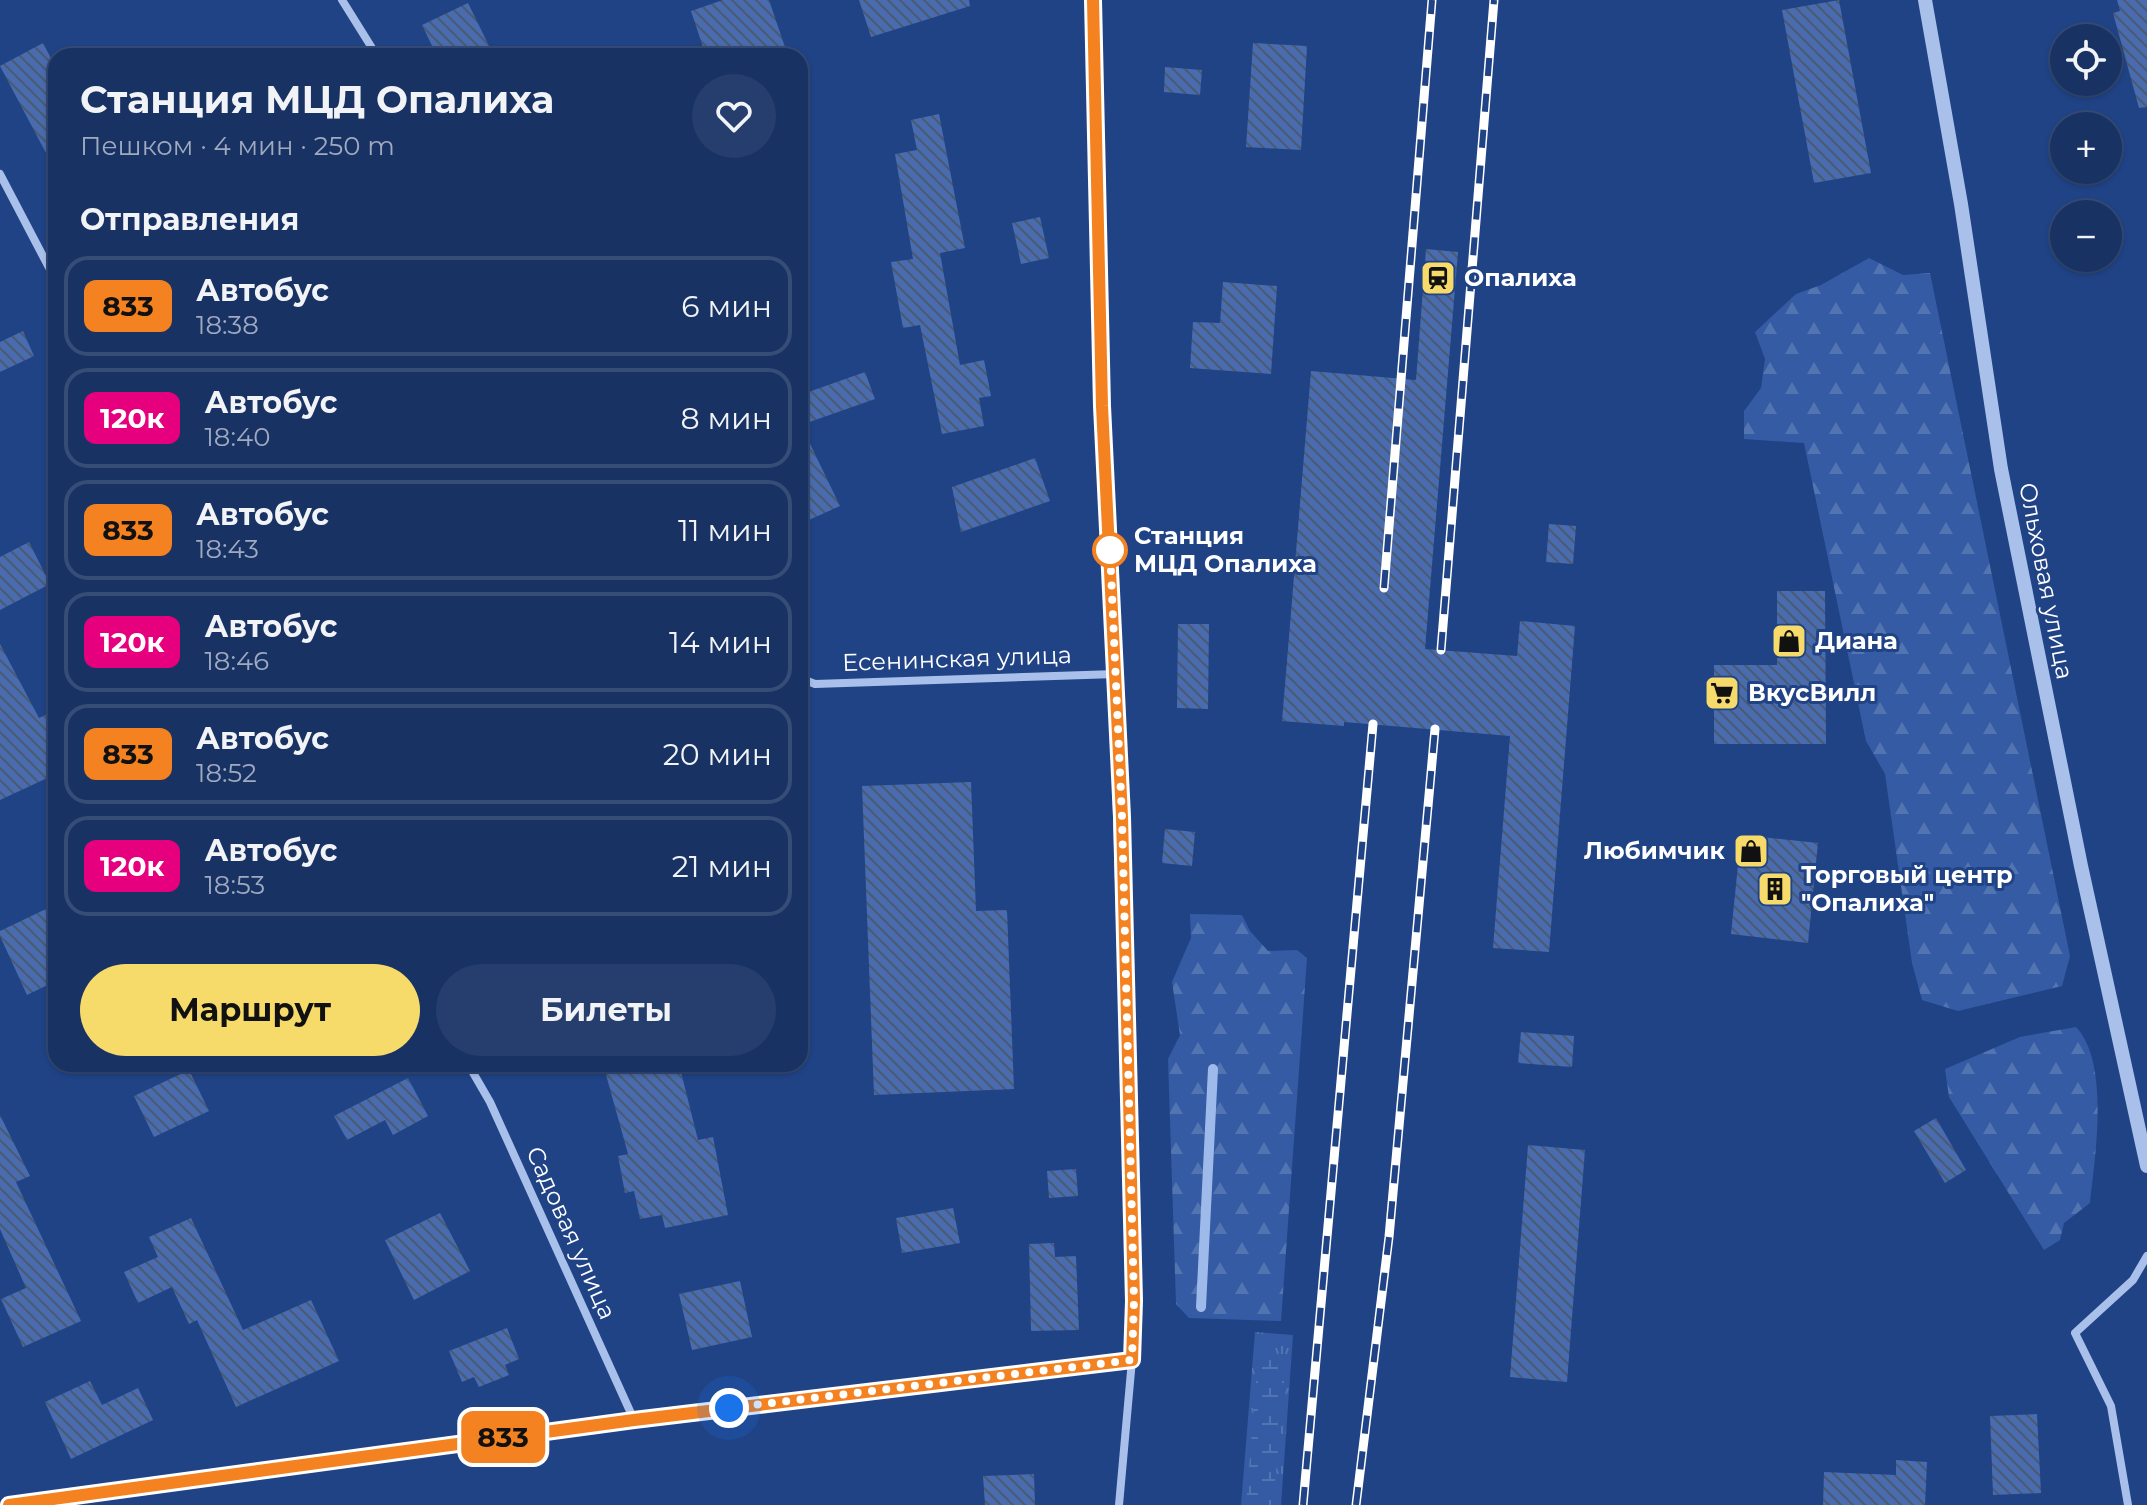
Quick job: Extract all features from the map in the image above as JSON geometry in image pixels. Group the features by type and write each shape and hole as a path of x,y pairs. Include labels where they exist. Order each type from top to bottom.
{"street":[{"path":"342,0 372,48"},
{"path":"1093,0 1102,406 1116,674 1134,1301 1119,1505"},
{"name":"Ольховая улица","path":"1925,0 1961,204 2001,469 2078,850 2147,1166"},
{"path":"0,174 48,266"},
{"name":"Есенинская улица","path":"808,681 815,684 1116,674"},
{"name":"Садовая улица","path":"473,1072 490,1102 634,1420"},
{"path":"2128,1505 2111,1406 2075,1333 2133,1280 2147,1256"},
{"path":"8,1505 634,1420 1132,1360"}],"green space":[{"path":"1869,258 1903,275 1930,273 2070,956 2062,986 1958,1011 1922,1000 1912,963 1885,774 1866,741 1804,443 1744,439 1744,411 1761,388 1765,359 1755,332 1796,294 1821,285"},
{"path":"1190,914 1242,915 1250,931 1268,951 1297,950 1307,958 1281,1321 1189,1318 1176,1304 1168,1059 1180,1035 1172,982 1191,938"},
{"path":"2076,1027 2087,1043 2097,1086 2097,1136 2090,1203 2064,1223 2060,1240 2044,1250 1949,1097 1945,1069 2020,1037"},
{"path":"1255,1332 1293,1335 1281,1505 1241,1505"},
{"path":"1258,1357 1279,1358 1285,1371 1273,1505 1246,1505"}],"building":[{"path":"723,0 769,0 785,48 703,48 691,11"},
{"path":"859,0 969,0 970,6 871,37"},
{"path":"1839,0 1871,173 1814,183 1782,10"},
{"path":"2117,0 2147,0 2147,107 2139,108 2122,46 2122,24 2116,24 2113,13 2120,11"},
{"path":"468,3 490,48 433,48 422,25"},
{"path":"43,43 48,53 48,157 0,66"},
{"path":"1253,43 1307,46 1301,150 1246,147"},
{"path":"1165,67 1202,70 1200,95 1164,92"},
{"path":"939,114 965,248 940,253 960,365 984,360 991,396 979,398 984,426 942,434 920,325 903,328 891,262 913,259 895,154 917,150 911,120"},
{"path":"1040,217 1049,258 1021,264 1012,223"},
{"path":"1426,249 1458,252 1425,649 1517,656 1520,621 1575,626 1549,952 1493,948 1510,736 1344,722 1344,726 1282,721 1311,371 1416,380"},
{"path":"1223,282 1277,286 1271,374 1190,368 1193,322 1220,323"},
{"path":"23,331 34,356 0,372 0,342"},
{"path":"865,372 875,399 808,423 808,392"},
{"path":"808,440 840,506 808,520"},
{"path":"1035,458 1050,501 961,532 952,487"},
{"path":"1549,524 1576,526 1573,564 1546,562"},
{"path":"29,542 48,585 0,610 0,557"},
{"path":"1777,591 1825,591 1826,744 1714,744 1714,665 1777,665"},
{"path":"1178,624 1209,624 1208,709 1177,708"},
{"path":"0,644 39,718 48,714 48,778 0,800"},
{"path":"971,782 976,911 1007,910 1014,1089 874,1095 862,786"},
{"path":"1165,829 1195,832 1192,866 1162,863"},
{"name":"Торговый центр \"Опалиха\"","path":"1741,835 1818,843 1808,943 1731,934"},
{"path":"46,909 48,985 27,995 0,931"},
{"path":"1521,1032 1574,1036 1572,1067 1518,1063"},
{"path":"190,1072 209,1111 154,1137 134,1096"},
{"path":"605,1072 681,1072 698,1140 713,1137 728,1215 665,1228 662,1215 640,1219 634,1191 625,1193 618,1156 628,1154"},
{"path":"408,1078 428,1116 393,1135 385,1120 347,1140 334,1116"},
{"path":"0,1115 30,1176 16,1182 81,1321 23,1347 1,1299 26,1288 0,1229"},
{"path":"1936,1118 1966,1170 1945,1183 1914,1131"},
{"path":"1528,1145 1585,1150 1567,1382 1510,1377"},
{"path":"1076,1169 1078,1196 1049,1198 1047,1171"},
{"path":"953,1208 960,1243 902,1253 896,1218"},
{"path":"440,1213 470,1271 414,1300 385,1240"},
{"path":"191,1218 243,1330 311,1300 339,1361 236,1407 197,1320 189,1324 172,1287 138,1303 124,1272 158,1257 149,1237"},
{"path":"1054,1243 1055,1257 1076,1256 1079,1330 1031,1331 1029,1244"},
{"path":"740,1281 752,1337 692,1350 679,1294"},
{"path":"507,1328 519,1359 505,1365 509,1375 479,1387 474,1377 462,1382 449,1351"},
{"path":"90,1381 102,1405 138,1388 153,1420 71,1459 45,1402"},
{"path":"2037,1414 2041,1493 1993,1495 1990,1416"},
{"path":"1896,1460 1927,1462 1925,1505 1823,1505 1824,1472 1896,1475"},
{"path":"1034,1474 1035,1505 985,1505 983,1476"}],"waterway":[{"path":"1201,1307 1213,1069"}],"railway":[{"path":"1384,588 1432,0"},
{"path":"1441,650 1494,0"},
{"path":"1303,1505 1373,724"},
{"path":"1356,1505 1389,1237 1435,729"}],"bus line":[{"name":"833","path":"9,1505 634,1420 1132,1360 1134,1301 1122,817 1102,406 1093,0"}],"place":[{"name":"Опалиха","path":"1438,278"},
{"name":"Станция МЦД Опалиха","path":"1110,550"},
{"name":"Диана","path":"1789,641"},
{"name":"ВкусВилл","path":"1722,693"},
{"name":"Любимчик","path":"1751,851"},
{"name":"Торговый центр \"Опалиха\"","path":"1775,889"}],"route":[{"path":"729,1408 1132,1360 1134,1301 1122,817 1110,550"}]}
